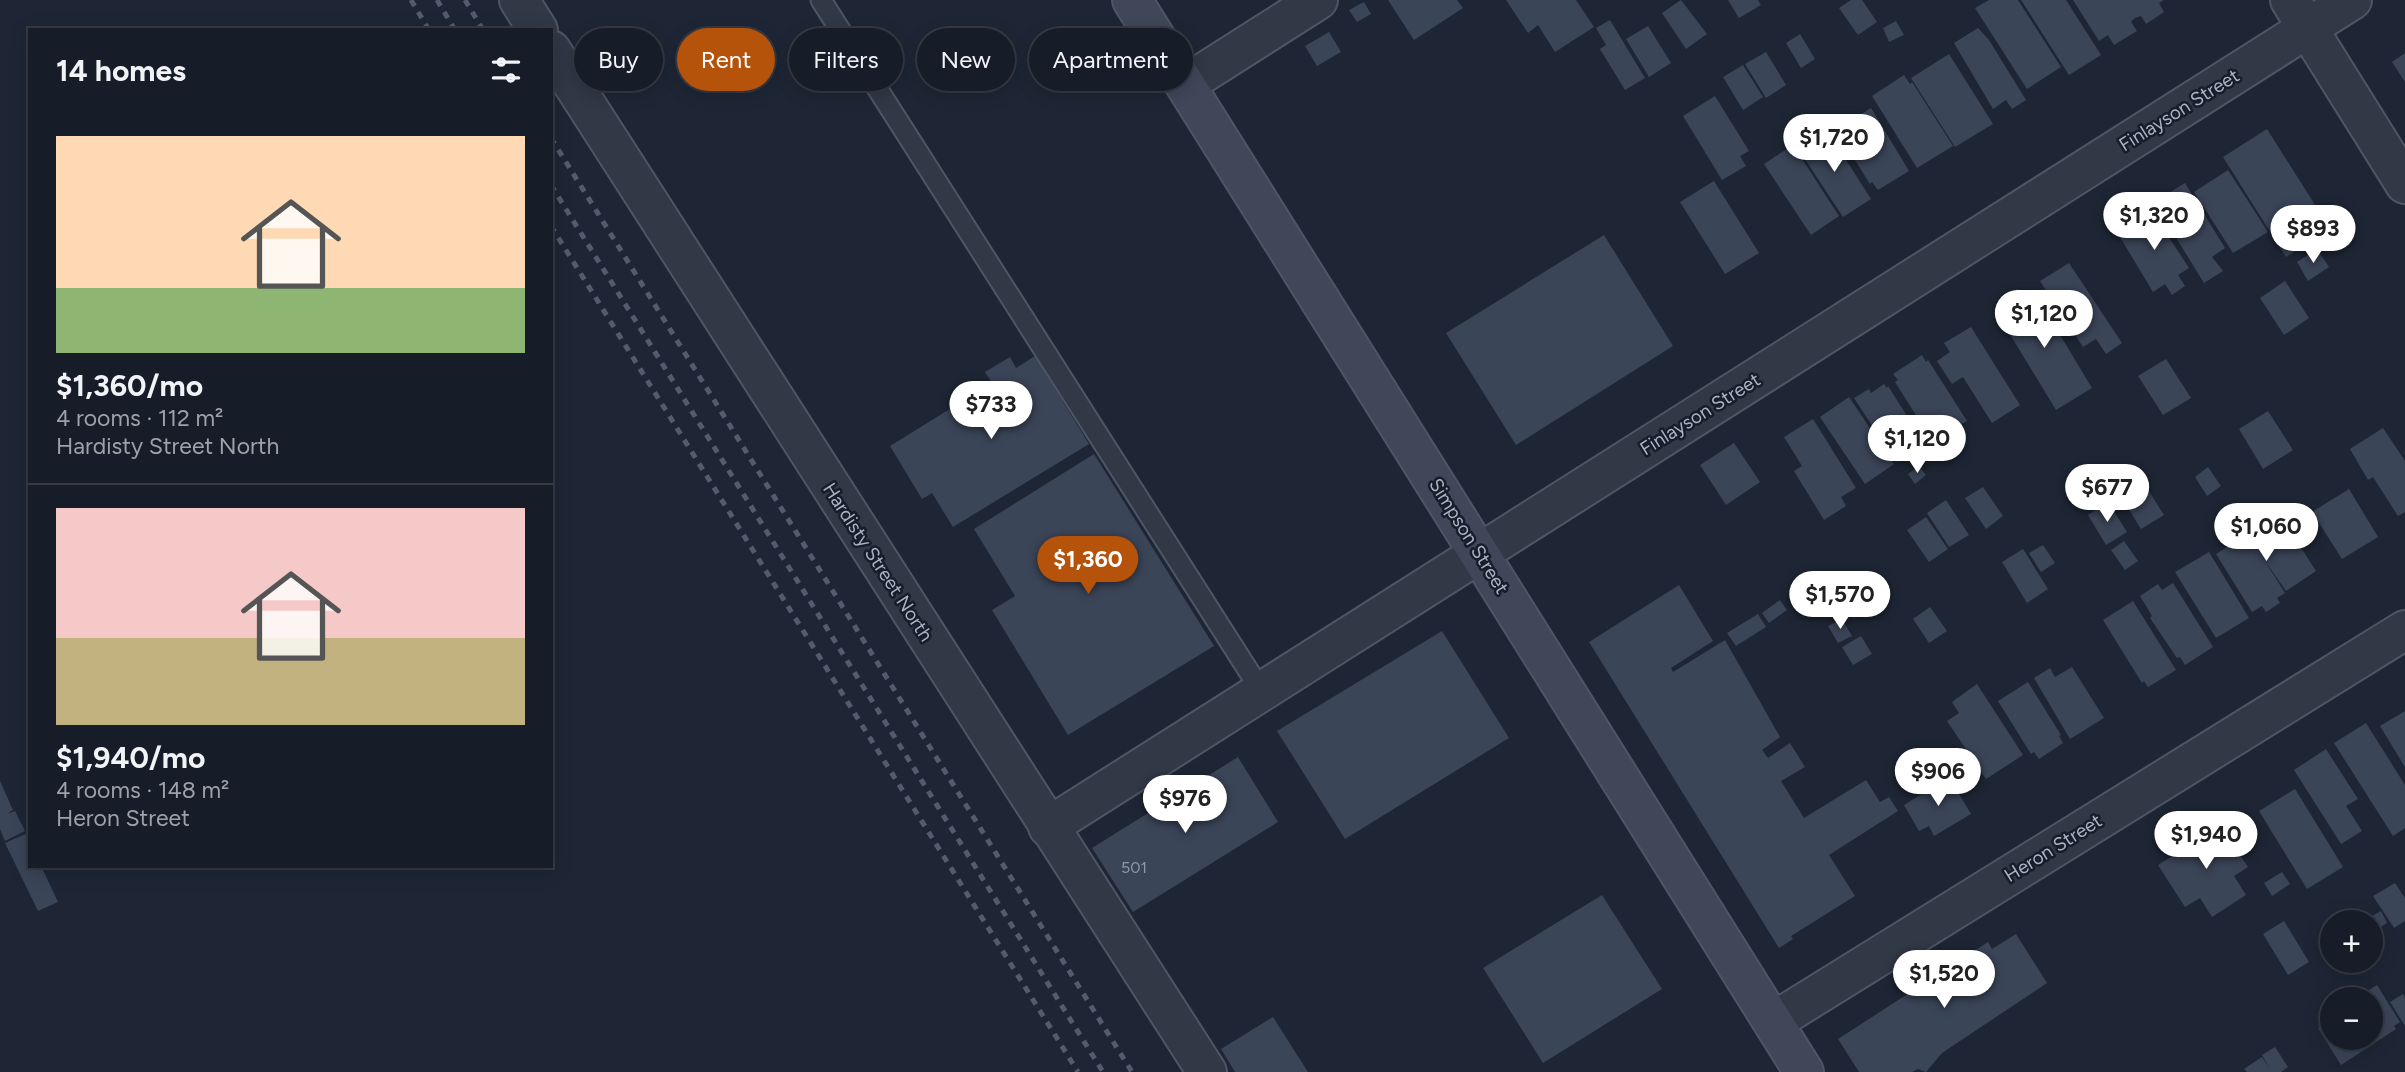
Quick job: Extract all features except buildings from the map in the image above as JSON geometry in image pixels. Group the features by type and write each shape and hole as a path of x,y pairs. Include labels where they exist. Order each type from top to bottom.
{"main road":[{"name":"Simpson Street","path":"1132,0 1150,28"},
{"name":"Simpson Street","path":"1190,91 1804,1072"}],"street":[{"path":"519,0 537,28"},
{"path":"1193,80 1318,0"},
{"name":"Finlayson Street","path":"1048,827 1480,554 2299,14 2352,0"},
{"path":"2299,14 2405,184"},
{"name":"Hardisty Street North","path":"553,53 1207,1072"},
{"name":"Heron Street","path":"1773,1022 2405,630"}],"lane":[{"path":"821,0 1262,692"}],"railway":[{"path":"411,0 428,28"},
{"path":"437,0 454,28"},
{"path":"465,0 482,28"},
{"path":"553,141 1132,1072"},
{"path":"553,188 1103,1072"},
{"path":"553,229 1078,1072"}]}
